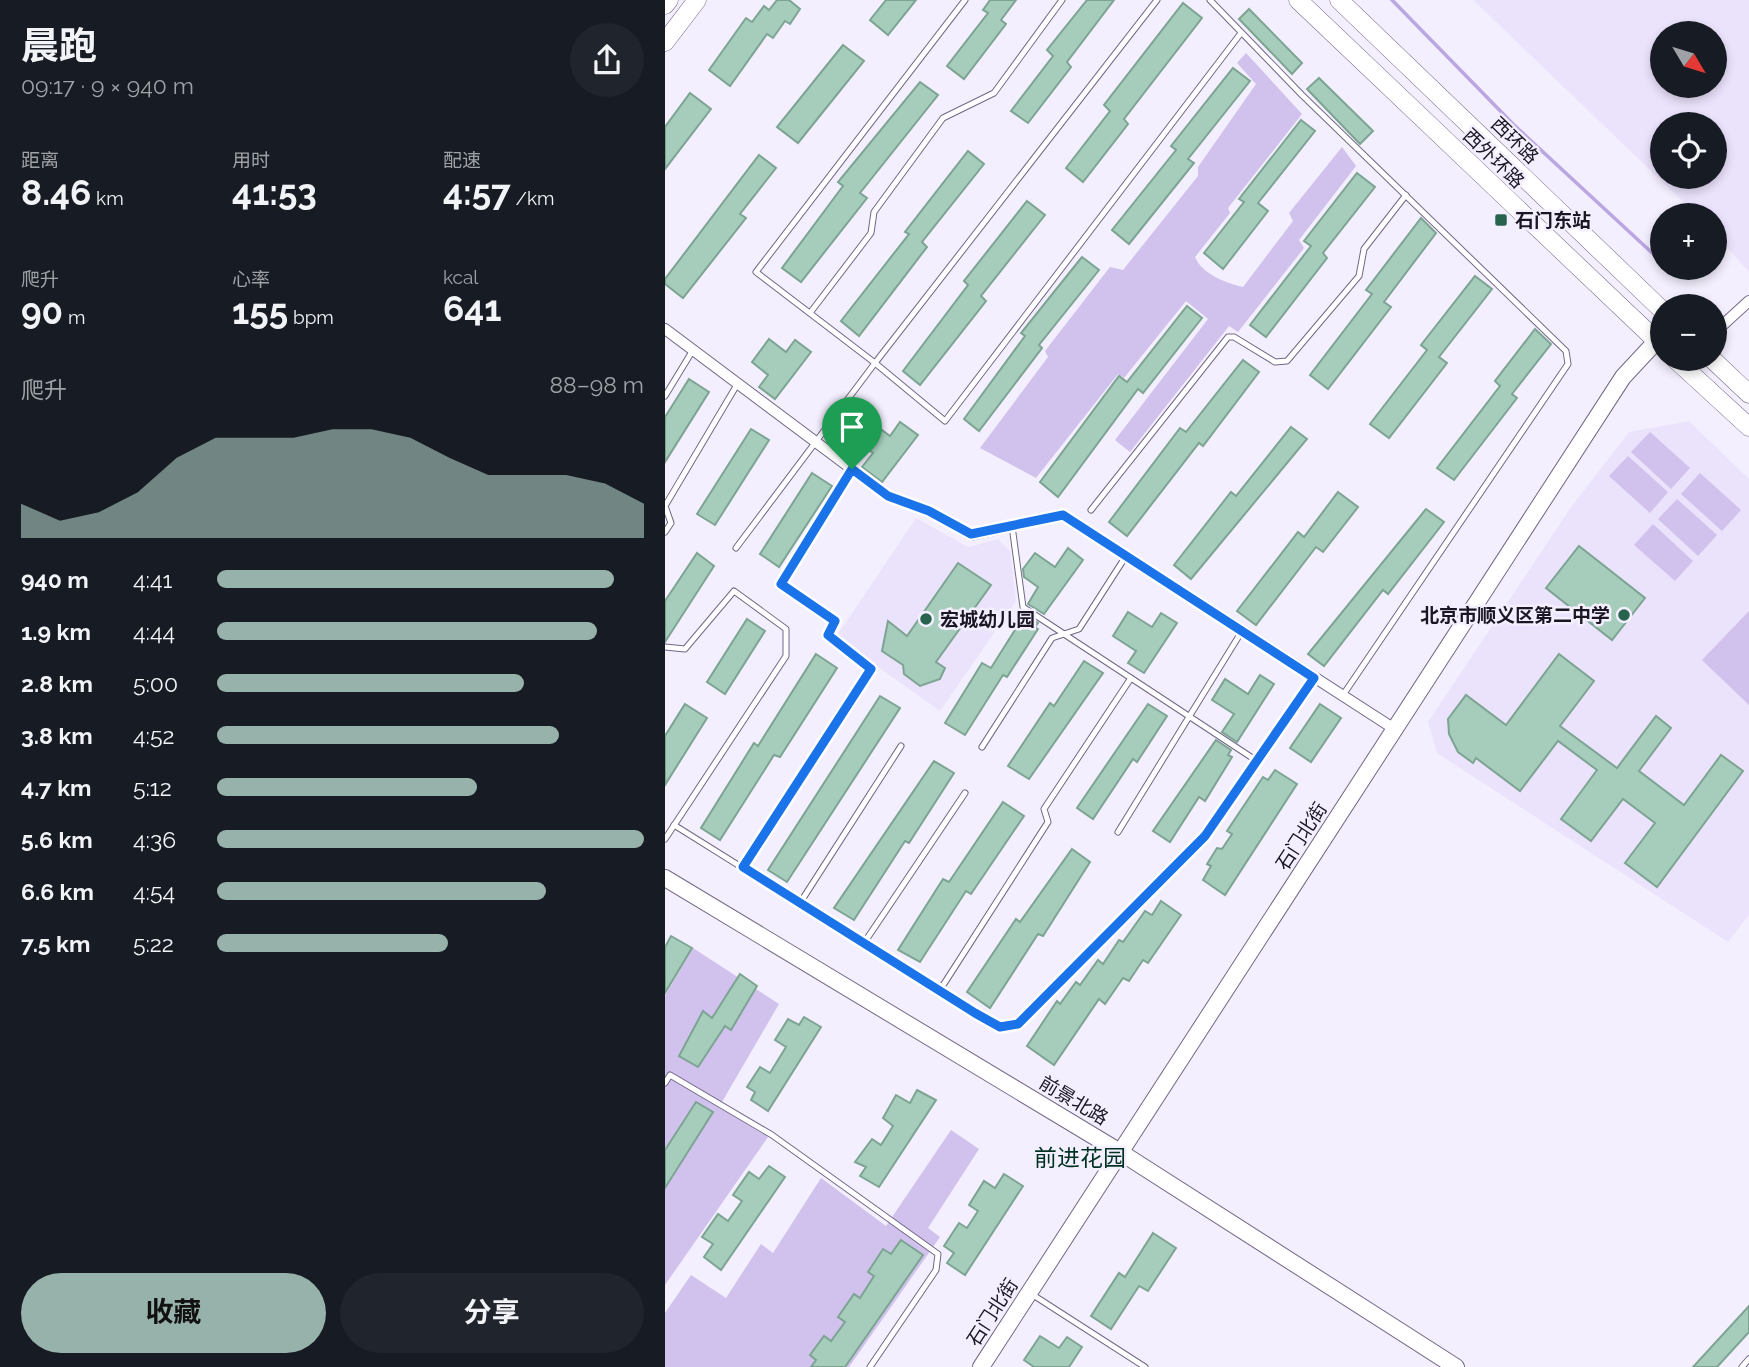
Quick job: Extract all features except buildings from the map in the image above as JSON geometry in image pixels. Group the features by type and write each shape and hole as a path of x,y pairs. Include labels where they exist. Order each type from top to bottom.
{"main road":[{"path":"665,5 669,0"},
{"path":"665,42 697,0"},
{"name":"西外环路","path":"1298,0 1650,331"},
{"name":"西环路","path":"1339,0 1650,299"},
{"path":"1688,371 1749,427"},
{"path":"1725,371 1749,394"}],"street":[{"path":"1727,321 1749,301"},
{"path":"665,329 888,496 929,511 971,534 1063,515 1396,730"},
{"name":"石门北街","path":"981,1367 1623,377 1650,350"},
{"name":"前景北路","path":"665,878 1120,1152 1455,1367"}],"lane":[{"path":"965,0 757,272 945,421 1241,33"},
{"path":"810,313 871,233 874,212 943,118 994,93 1062,0"},
{"path":"736,548 814,440 1157,0"},
{"path":"1210,0 1566,351 1568,364 1342,696"},
{"path":"1091,510 1228,337 1234,337 1275,362 1287,361 1359,276 1364,249 1406,195"},
{"path":"665,396 693,350"},
{"path":"665,532 671,523 665,506 738,383"},
{"path":"743,867 871,669 828,635 835,621 781,584 852,469"},
{"path":"1012,526 1023,607 1257,761"},
{"path":"982,747 1052,638 1080,629 1126,556"},
{"path":"665,647 685,649 734,590 786,629 786,656 665,839"},
{"path":"1118,832 1242,631"},
{"path":"940,990 1048,822 1044,809 1131,678"},
{"path":"674,825 1000,1027 1018,1024 1205,836 1314,678"},
{"path":"800,903 901,746"},
{"path":"864,943 965,793"},
{"path":"665,1083 670,1075 772,1135 938,1254 936,1270 870,1367"},
{"path":"1029,1292 1145,1367"},
{"path":"1742,1367 1749,1359"}],"shaded area":[{"path":"1473,0 1749,0 1749,272 1727,247 1727,203 1684,203 1670,189 1727,189 1727,112 1650,112 1650,170"},
{"path":"1246,53 1302,114 1228,208 1230,213 1195,257 1209,273 1243,287 1293,221 1289,213 1342,147 1356,166 1299,240 1304,248 1238,332 1229,326 1130,452 1115,440 1208,319 1186,301 1124,378 1118,374 1036,478 980,448 1048,357 1045,351 1110,267 1123,270 1198,176 1198,167 1256,84 1237,63"},
{"name":"北京市顺义区第二中学","path":"1689,421 1749,479 1749,915 1728,942 1437,753 1428,722 1571,507 1629,432"},
{"path":"1650,432 1690,468 1671,489 1631,452"},
{"path":"1628,456 1668,492 1650,513 1609,476"},
{"path":"1700,473 1741,510 1722,531 1681,494"},
{"path":"1677,499 1717,535 1698,556 1658,519"},
{"name":"宏城幼儿园","path":"916,518 968,547 998,539 1010,551 1016,601 940,711 836,637"},
{"path":"1653,524 1693,561 1675,581 1634,545"},
{"path":"1749,611 1749,705 1702,660"},
{"path":"693,948 779,1004 719,1107 768,1137 665,1285 665,996"},
{"path":"951,1130 979,1149 928,1228 940,1237 849,1367 665,1367 665,1313 691,1275 726,1298 761,1244 773,1253 821,1178 886,1226"}],"waterway":[{"path":"1392,0 1514,125 1650,251"}],"place":[{"name":"石门东站","path":"1501,220"},
{"name":"北京市顺义区第二中学","path":"1624,615"},
{"name":"宏城幼儿园","path":"926,619"}],"district":[{"name":"前进花园","path":"1080,1157"}],"route":[{"path":"852,469 888,496 929,511 971,534 1063,515 1314,678 1205,836 1018,1024 1000,1027 975,1013 743,867 871,669 828,635 835,621 781,584 852,469"}]}
